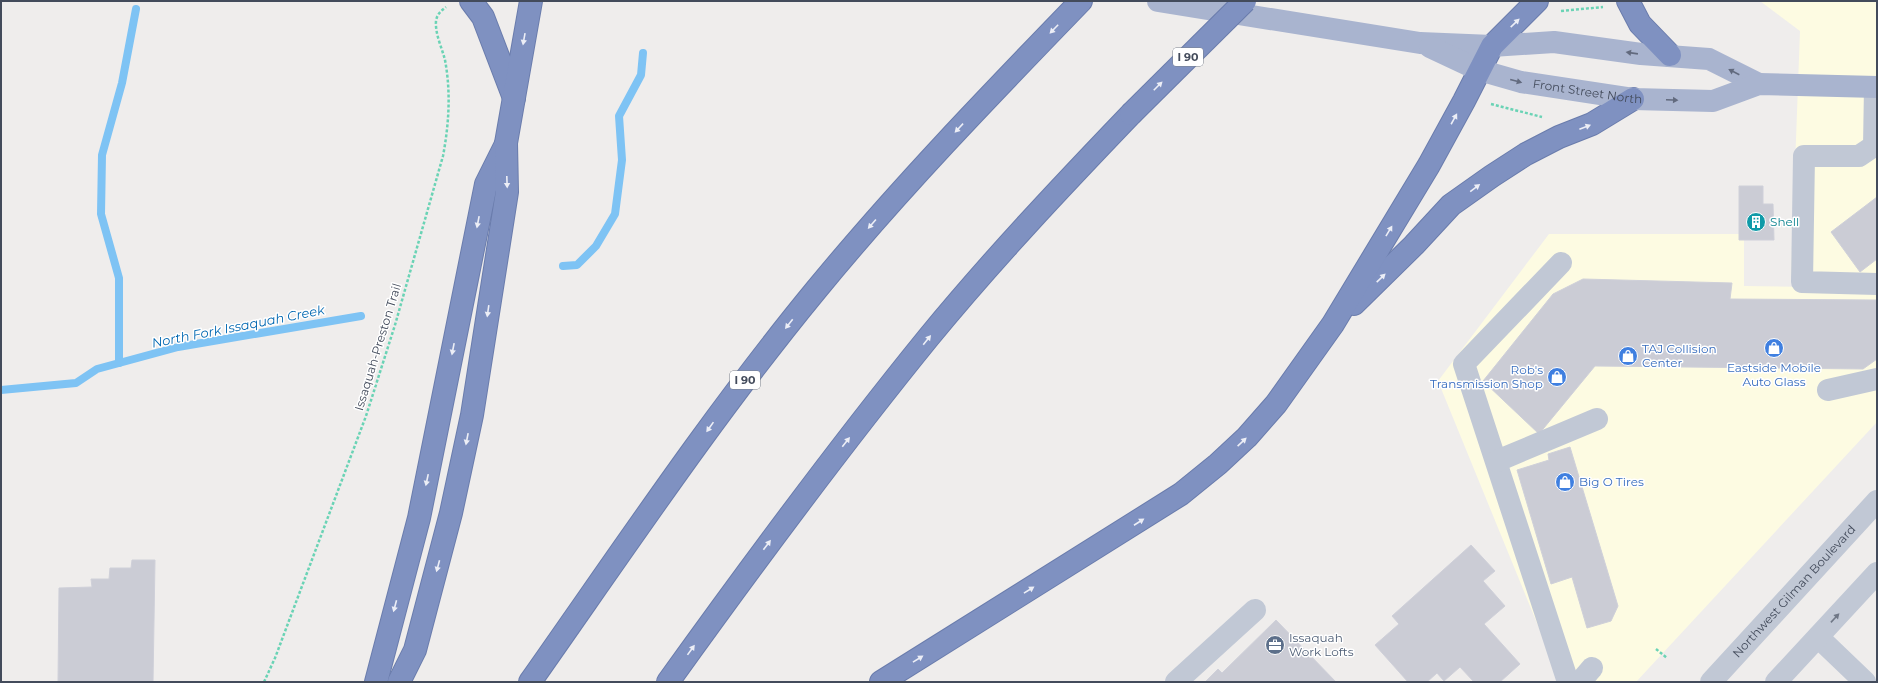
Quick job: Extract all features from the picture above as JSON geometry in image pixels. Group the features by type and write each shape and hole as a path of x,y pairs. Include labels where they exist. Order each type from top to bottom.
{"highway":[{"path":"471,1 483,17 514,99"},
{"path":"399,682 416,650 439,562 462,463 481,363 508,192 506,143 531,1"},
{"name":"I 90","path":"530,682 721,411 810,296 906,184 1081,1"},
{"name":"I 90","path":"668,682 814,483 928,338 991,263 1130,114 1244,1"},
{"path":"1628,1 1640,24 1670,55"},
{"path":"881,682 1181,494 1218,464 1247,437 1276,404 1333,324 1458,113 1492,46 1546,6"},
{"path":"1333,324 1414,245 1451,205 1526,154 1559,137 1592,124 1633,99"},
{"path":"376,682 419,518 486,184 506,143"}],"main road":[{"name":"Front Street North","path":"1158,1 1420,43 1492,46 1554,42 1641,54 1709,59 1759,84"},
{"name":"Front Street North","path":"1420,43 1479,70 1521,82 1633,99 1713,101 1759,84 1876,87"}],"street":[{"path":"1876,87 1876,146 1859,156 1804,156 1802,282 1877,284"},
{"path":"1561,263 1464,364 1497,461 1568,682"},
{"path":"1828,390 1877,378"},
{"path":"1497,461 1597,419"},
{"name":"Northwest Gilman Boulevard","path":"1711,682 1877,501"},
{"path":"1776,682 1877,573"},
{"path":"1176,682 1255,610"},
{"path":"1818,637 1865,682"}],"path":[{"path":"1546,6 1606,7"},
{"name":"Issaquah-Preston Trail","path":"264,682 275,658 366,416 395,325 444,156 448,133 449,89 444,59 436,28 436,19 439,12 444,9"},
{"path":"1490,104 1543,117"},
{"path":"1656,649 1667,658"}],"shaded area":[{"path":"1760,1 1877,1 1877,277 1791,275 1800,31"},
{"path":"1549,234 1744,234 1744,286 1877,288 1877,422 1636,682 1561,682 1438,381"}],"building":[{"name":"Shell","path":"1739,186 1763,186 1763,204 1773,204 1774,240 1739,240"},
{"path":"1877,197 1877,259 1860,272 1831,232"},
{"path":"1583,279 1732,283 1730,299 1877,300 1877,359 1863,369 1595,366 1539,434 1483,381 1553,294"},
{"path":"1570,447 1618,606 1611,621 1587,628 1572,577 1551,584 1517,470 1549,460 1548,454"},
{"path":"1471,545 1495,571 1483,581 1505,606 1484,624 1520,664 1500,682 1474,682 1460,667 1444,681 1437,673 1427,682 1408,682 1375,645 1399,624 1392,616"},
{"path":"132,560 155,560 153,682 58,682 59,588 92,587 91,579 109,579 110,568 131,568"},
{"name":"Issaquah Work Lofts","path":"1276,620 1336,682 1205,682 1218,669 1222,673"}],"waterway":[{"name":"North Fork Issaquah Creek","path":"119,363 119,278 101,214 102,155 122,83 136,9"},
{"name":"North Fork Issaquah Creek","path":"563,266 577,265 596,246 615,214 622,160 619,116 641,75 643,53"},
{"name":"North Fork Issaquah Creek","path":"1,390 76,383 97,369 178,347 361,316"}],"place":[{"name":"Shell","path":"1756,222"},
{"name":"Eastside Mobile Auto Glass","path":"1774,348"},
{"name":"TAJ Collision Center","path":"1628,356"},
{"name":"Rob's Transmission Shop","path":"1557,377"},
{"name":"Big O Tires","path":"1565,482"},
{"name":"Issaquah Work Lofts","path":"1275,645"}]}
